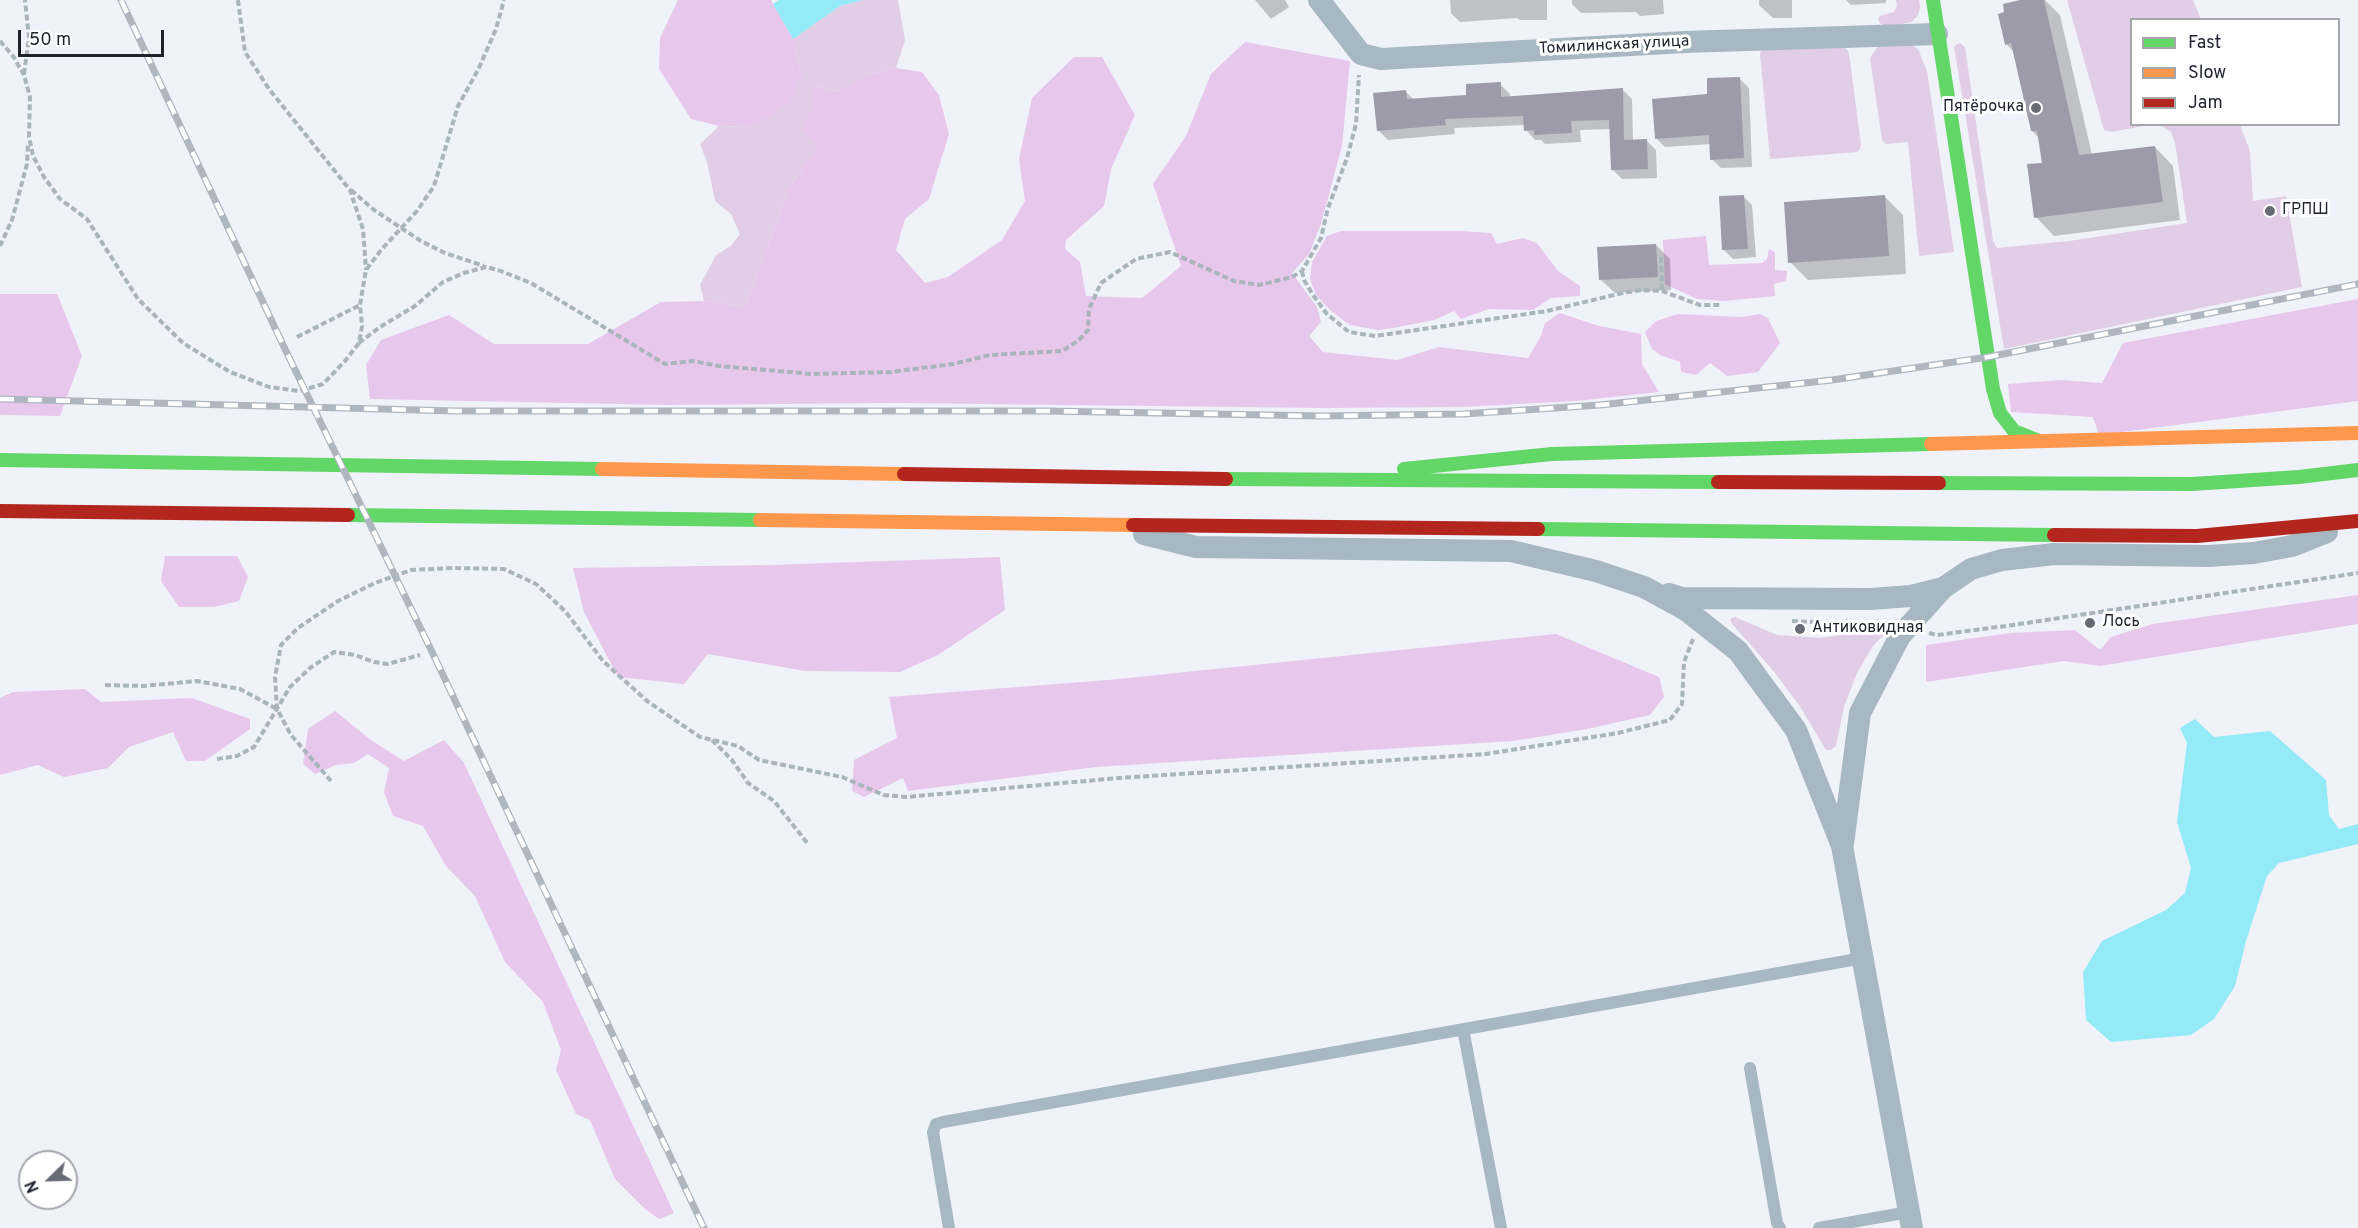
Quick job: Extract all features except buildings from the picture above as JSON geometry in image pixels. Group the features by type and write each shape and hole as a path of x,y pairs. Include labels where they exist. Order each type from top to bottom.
{"main road":[{"path":"1933,0 1993,389 2000,413 2014,430 2040,441"},
{"path":"1987,414 1993,389"},
{"path":"1947,444 1974,430"},
{"path":"1290,480 1552,454 2358,433"},
{"path":"0,460 1290,480 2192,484 2299,477 2358,470"},
{"path":"0,511 1107,526 2186,536 2356,521"}],"street":[{"path":"1319,0 1361,54"},
{"name":"Томилинская улица","path":"1361,54 1381,59 1684,42 1937,34"},
{"path":"1842,846 1860,714 1900,636 1943,588 1971,570 2002,560 2054,554 2208,556 2254,553 2292,546 2356,521"},
{"path":"1107,526 1196,547 1511,551 1596,571 1682,598 1870,599 1911,596 1943,588"},
{"path":"1644,587 1686,610 1738,651 1796,730 1842,846 1910,1220"}],"lane":[{"path":"949,1228 933,1132 936,1124 1863,958"},
{"path":"1463,1029 1501,1228"},
{"path":"1750,1068 1777,1222 1780,1228"},
{"path":"1819,1228 1910,1220"}],"path":[{"path":"24,75 28,38 25,0"},
{"path":"238,0 245,52 269,89 350,190 401,228 445,253 531,283 665,364 693,361 719,366 812,374 891,372 953,364 990,355 1062,351 1078,341 1088,330 1089,309 1101,283 1136,259 1170,252 1234,281 1259,285 1292,277 1302,271 1321,238 1328,208 1347,158 1356,124 1361,54"},
{"path":"366,270 417,211 434,186 458,106 478,70 496,28 504,0"},
{"path":"0,40 24,75 30,97 27,164 12,220 0,246"},
{"path":"29,137 33,156 44,177 60,199 87,219 138,299 183,343 230,372 269,387 300,391 323,384 359,343 380,327 415,306 443,282 486,267"},
{"path":"350,190 363,229 366,270 360,305 362,326 359,343"},
{"path":"1661,257 1662,291"},
{"path":"1302,271 1304,280 1327,314 1349,332 1375,336 1547,311 1641,290 1662,291 1700,305 1722,305"},
{"path":"297,337 360,305"},
{"path":"331,781 291,735 277,709 274,677 281,645 298,628 338,602 375,583 411,570 504,569 536,584 565,611 603,661 647,701 700,737 738,746 759,760 842,777 884,795 906,797 1119,778 1486,754 1618,734 1670,720 1682,704 1684,662 1693,639"},
{"path":"1924,632 1937,635 2013,625 2358,573"},
{"path":"217,759 237,756 254,747 290,687 310,668 334,652 388,664 420,655"},
{"path":"105,685 143,686 196,681 240,689 277,709"},
{"path":"712,740 732,760 748,783 774,801 808,844"}],"shaded area":[{"path":"678,0 771,0 793,39 802,77 789,104 751,127 719,126 691,119 659,69 660,38"},
{"path":"863,0 898,0 905,40 896,68 867,75 837,92 816,86 818,148 789,188 745,307 704,301 700,285 716,255 731,246 740,234 731,214 715,201 707,162 700,144 719,126 751,127 802,77 793,39 840,6"},
{"path":"1896,0 1919,0 1918,15 1912,22 1886,27 1878,19 1880,16 1894,12 1897,6"},
{"path":"2067,0 2193,0 2201,18 2130,18 2130,126 2143,126 2112,132 2104,130"},
{"path":"1245,42 1350,61 1342,146 1321,224 1309,254 1292,273 1317,307 1321,322 1309,336 1323,352 1397,360 1439,347 1528,358 1541,336 1545,323 1560,313 1599,326 1641,334 1642,364 1659,392 1576,401 1462,407 1322,408 895,403 668,405 370,399 366,365 381,340 449,315 494,344 588,344 661,302 704,301 745,307 789,188 818,148 804,130 816,86 837,92 867,75 896,68 922,72 939,95 949,134 929,199 905,219 896,250 925,283 948,277 1002,240 1025,201 1019,159 1032,98 1074,57 1102,57 1135,115 1111,169 1104,206 1066,240 1065,249 1080,262 1086,296 1142,298 1181,266 1153,184 1186,136 1211,74"},
{"path":"1960,43 1965,47 1993,240 1997,248 2069,241 2187,223 2175,143 2171,132 2162,126 2240,126 2250,151 2253,201 2286,196 2302,287 2004,349 1954,47"},
{"path":"1912,45 1918,49 1927,71 1954,252 1919,256 1908,142 1886,144 1882,140 1870,58 1878,46"},
{"path":"1844,47 1848,51 1850,60 1860,149 1857,152 1770,159 1760,53 1763,48"},
{"path":"1341,231 1491,233 1497,244 1523,238 1537,243 1558,271 1580,286 1580,296 1551,298 1533,310 1489,309 1461,319 1454,311 1434,320 1378,330 1350,325 1331,311 1316,295 1310,279 1312,262 1327,236"},
{"path":"1706,236 1709,265 1762,263 1767,259 1769,249 1775,252 1775,270 1787,271 1786,281 1774,284 1775,296 1724,301 1697,299 1665,284 1663,240"},
{"path":"0,294 57,294 82,356 60,416 0,415"},
{"path":"2358,299 2358,401 2099,435 2093,417 2011,412 2008,384 2061,380 2102,383 2123,343"},
{"path":"1678,314 1741,317 1760,314 1768,318 1780,343 1758,372 1727,376 1710,363 1696,375 1681,372 1680,362 1660,355 1652,349 1645,332 1656,321"},
{"path":"165,556 237,556 248,577 239,601 214,607 179,607 161,581"},
{"path":"1000,557 1005,610 938,655 900,672 805,671 708,654 684,684 618,677 584,612 573,568 771,565"},
{"path":"2358,595 2358,624 2100,666 2064,661 1926,682 1926,645 2010,633 2075,630 2100,650 2111,637 2153,624"},
{"path":"1735,617 1777,635 1820,638 1841,635 1899,619 1873,646 1857,673 1844,707 1836,746 1831,750 1826,750 1799,705 1771,668 1732,624 1730,619"},
{"path":"1556,634 1659,677 1664,697 1650,715 1587,729 1513,741 1096,767 908,791 903,778 864,797 852,791 854,760 897,738 889,697 1108,680"},
{"path":"85,689 101,702 192,698 250,719 250,729 205,761 186,761 173,732 129,747 108,768 64,777 38,765 0,775 0,698 13,692"},
{"path":"335,711 371,740 404,761 444,740 464,763 674,1213 659,1219 645,1209 615,1179 590,1120 576,1114 556,1070 561,1050 543,1002 505,962 475,896 446,866 423,826 393,816 384,792 389,768 368,754 354,763 336,765 315,774 303,764 308,729"}],"water":[{"path":"779,0 863,0 840,6 793,39 773,4"},
{"path":"2195,719 2214,737 2270,731 2326,780 2329,815 2339,829 2358,824 2358,844 2279,863 2267,876 2246,941 2235,986 2214,1019 2191,1035 2111,1042 2086,1020 2083,972 2102,941 2166,910 2185,893 2191,868 2177,822 2187,743 2180,728"}],"railway":[{"path":"121,0 704,1228"},
{"path":"0,399 456,411 1046,411 1322,416 1463,414 1600,405 1832,380 1988,357 2358,284"}],"traffic: fast":[{"path":"1933,0 1993,389 2000,413 2014,431 2039,441"},
{"path":"1404,469 1552,454 1931,444"},
{"path":"0,460 602,469"},
{"path":"1939,483 2192,484 2299,477 2358,470"},
{"path":"1226,479 1718,482"},
{"path":"348,515 760,520"},
{"path":"1538,529 2054,535"}],"traffic: slow":[{"path":"1931,444 2358,433"},
{"path":"602,469 904,474"},
{"path":"760,520 1133,525"}],"traffic: jam":[{"path":"904,474 1226,479"},
{"path":"1718,482 1939,483"},
{"path":"0,511 348,515"},
{"path":"2054,535 2197,536 2358,521"},
{"path":"1133,525 1538,529"}],"place":[{"name":"Пятёрочка","path":"2036,108"},
{"name":"ГРПШ","path":"2270,211"},
{"name":"Лось","path":"2090,623"},
{"name":"Антиковидная","path":"1800,629"}]}
